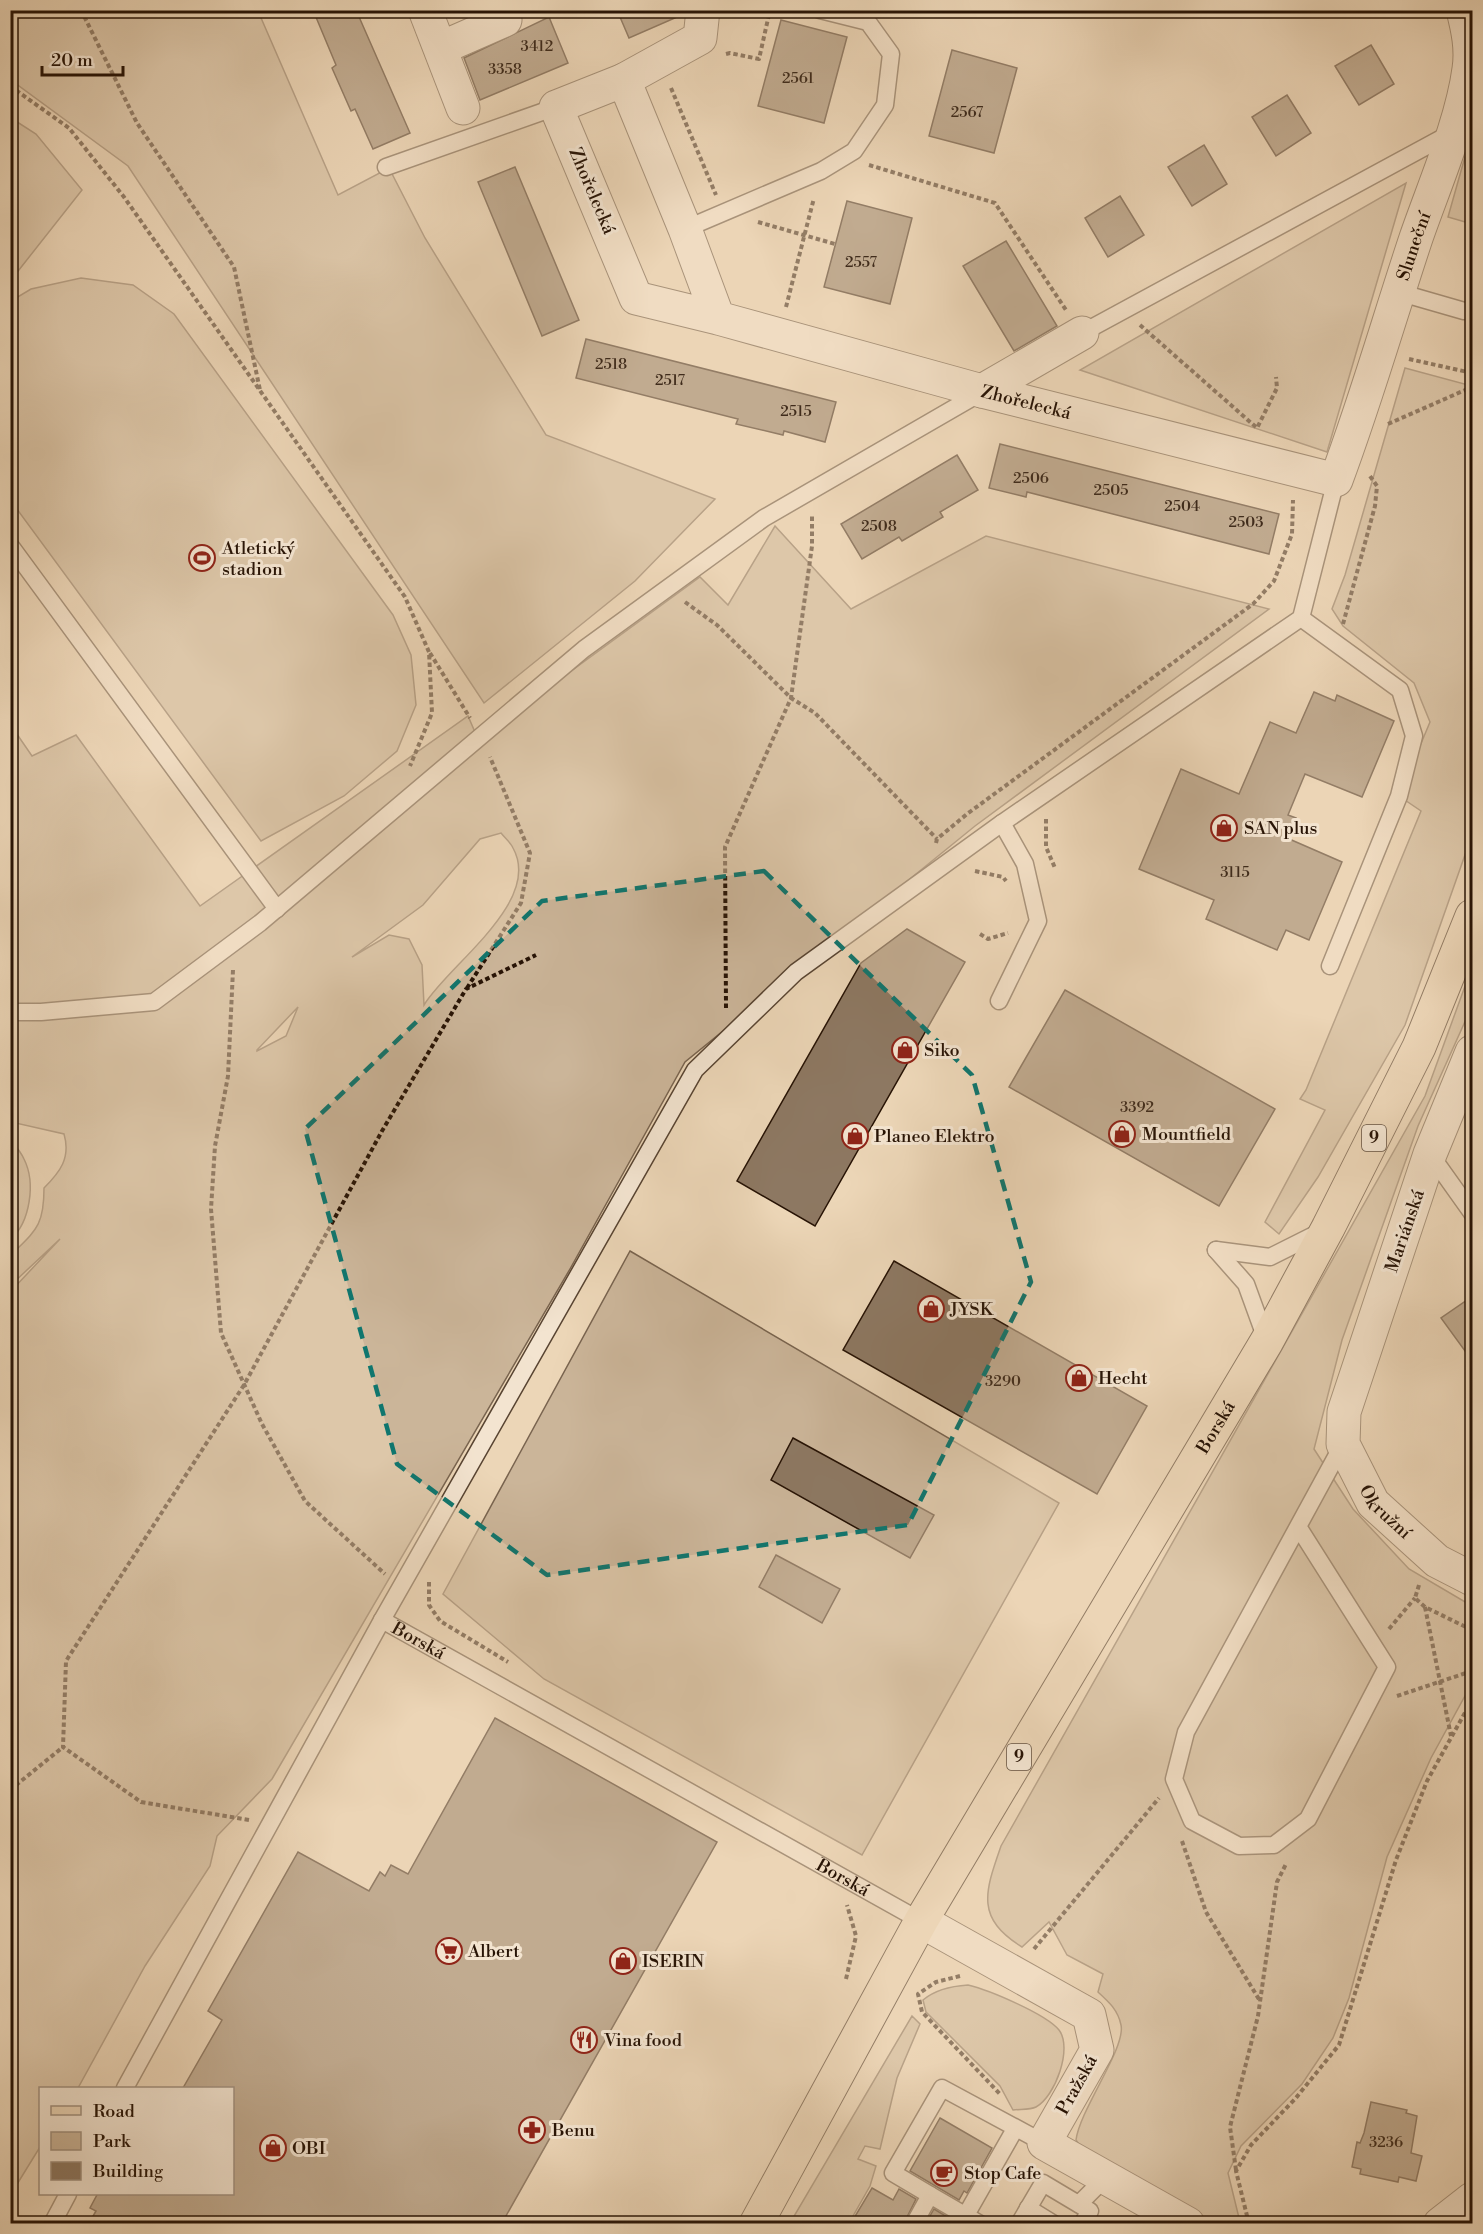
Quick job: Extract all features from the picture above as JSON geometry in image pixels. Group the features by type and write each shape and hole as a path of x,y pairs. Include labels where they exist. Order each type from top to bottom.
{"main road":[{"name":"Borská","path":"756,2223 921,1921 1267,1341 1328,1228 1419,1047 1473,916"}],"street":[{"path":"425,10 463,108"},
{"path":"441,48 505,20 501,10"},
{"path":"556,107 624,80 700,38 703,10"},
{"name":"Sluneční","path":"1336,480 1359,419 1398,292 1452,132 1469,69 1470,36 1463,10"},
{"path":"624,80 685,229 718,318"},
{"name":"Zhořelecká","path":"556,107 636,298 780,334 982,391 1336,480"},
{"path":"982,391 1082,333"},
{"name":"Mariánská","path":"1343,1428 1430,1155 1473,1052"},
{"name":"Okružní","path":"1343,1428 1373,1503 1437,1561 1473,1579"},
{"name":"Pražská","path":"921,1921 1089,2015 1097,2050 1053,2148"},
{"path":"1053,2148 1188,2223"},
{"path":"1440,2223 1473,2199"}],"lane":[{"path":"685,229 821,171 854,151 885,105 891,54 868,22 819,10"},
{"path":"386,167 556,107"},
{"path":"1082,333 1452,132"},
{"path":"1398,292 1464,311"},
{"path":"10,1012 41,1012 154,1002 277,909 584,650 764,518 982,391"},
{"path":"382,1620 695,1070 796,972 1002,823 1301,618 1336,480"},
{"path":"10,545 277,909"},
{"path":"1301,618 1400,690 1414,736 1399,796 1330,966"},
{"path":"999,1001 1038,921 1025,864 1002,823"},
{"path":"1430,1155 1473,1213"},
{"path":"1267,1341 1246,1284 1216,1250 1270,1257 1328,1228"},
{"path":"1299,1528 1387,1667 1308,1819 1275,1845 1239,1846 1192,1821 1174,1779 1186,1732 1299,1528 1343,1428"},
{"name":"Borská","path":"126,2087 382,1620 921,1921"},
{"path":"1011,2126 973,2219 893,2173 942,2088 1053,2148 1057,2191"},
{"path":"1079,2204 1105,2178"},
{"path":"1018,2223 1043,2183 1090,2211 1082,2223"},
{"path":"51,2223 67,2195"},
{"path":"914,2223 930,2195"},
{"path":"1028,2208 1054,2223"}],"path":[{"path":"81,10 137,123 234,267 261,393"},
{"path":"720,57 730,53 759,59 770,10"},
{"path":"669,81 723,212 835,244"},
{"path":"10,86 69,128 94,158 124,197 405,597 429,652 481,736 530,853 521,903 466,989 382,1131 244,1385 66,1661 63,1747 10,1790"},
{"path":"844,157 995,203 1082,333"},
{"path":"780,334 821,171"},
{"path":"1123,310 1257,428 1277,388 1276,377"},
{"path":"1379,352 1473,373"},
{"path":"1359,419 1381,426 1473,387"},
{"path":"1335,641 1343,626 1375,506 1377,486 1368,472"},
{"path":"727,1040 726,847 791,698 812,546 812,490"},
{"path":"936,848 937,839 967,814 1253,604 1274,581 1292,534 1295,503 1291,494"},
{"path":"667,589 717,625 791,698 815,713 937,839"},
{"path":"406,776 432,713 429,652"},
{"path":"968,876 976,870 1003,877 1008,884"},
{"path":"980,934 988,939 1008,933 1012,926"},
{"path":"233,944 233,1001 228,1076 215,1146 212,1209 221,1333 279,1457 305,1501 345,1540 402,1588"},
{"path":"466,989 536,955"},
{"path":"435,1571 429,1582 429,1605 440,1621 518,1669"},
{"path":"1389,1629 1415,1598 1420,1580"},
{"path":"1415,1598 1425,1607 1473,1630"},
{"path":"1425,1607 1451,1737"},
{"path":"1394,1697 1473,1671"},
{"path":"1236,2171 1251,2145 1295,2099 1339,2045 1396,1860 1427,1781 1473,1700"},
{"path":"63,1747 141,1802 270,1823"},
{"path":"1015,1972 1174,1779"},
{"path":"1181,1838 1206,1912 1260,2001"},
{"path":"1249,2223 1236,2171 1230,2127 1260,2001 1277,1882 1287,1861"},
{"path":"838,1900 848,1906 856,1936 846,1979"},
{"path":"963,1975 936,1982 918,1994 922,2012 997,2088 1011,2113 1011,2126"}],"highlighted area":[{"path":"764,871 972,1075 1031,1282 908,1525 547,1575 397,1464 305,1129 542,901"}],"green space":[{"path":"11,11 258,11 338,195 389,168 425,238 546,435 715,499 635,581 484,703 128,166 11,80"},
{"path":"11,118 36,134 82,190 11,280"},
{"path":"1472,132 1472,224 1448,217"},
{"path":"1406,183 1327,452 1080,370"},
{"name":"Atletický stadion","path":"81,278 133,285 174,314 393,615 411,655 416,705 397,751 344,796 261,841 11,501 11,301 31,289"},
{"path":"1405,368 1472,386 1472,835 1405,1025 1318,1177 1279,1234 1265,1222 1325,1110 1300,1099 1306,1090 1421,811 1399,796 1430,722 1414,683 1343,626 1332,609 1345,575"},
{"path":"775,526 851,609 986,536 1269,609 975,826 685,1062 570,1269 272,1779 217,1836 210,1866 145,1966 79,2087 39,2087 39,2149 11,2194 11,1291 60,1239 11,1285 11,1255 37,1226 44,1201 44,1188 63,1164 66,1143 64,1134 11,1122 10,724 32,756 76,735 200,906 468,716 478,739 700,577 728,605","holes":["501,833 512,846 519,869 515,890 504,911 489,932 424,1005 422,965 409,939 389,935 352,957 423,905 480,839","298,1007 286,1036 257,1051"]},
{"path":"1472,967 1472,1006 1418,1126 1342,1340 1314,1449 1353,1509 1409,1569 1472,1606 1472,1683 1431,1758 1387,1857 1349,1998 1333,2038 1302,2084 1241,2146 1228,2173 1240,2222 1210,2223 1084,2152 1076,2140 1079,2127 1117,2048 1121,2035 1120,2020 1098,1992 1103,1974 1067,1955 1049,1922 1022,1947 1007,1936 990,1914 988,1891 1001,1846 1425,1096"},
{"path":"10,1139 24,1159 30,1179 27,1213 18,1232 11,1239"},
{"path":"630,1251 1059,1503 862,1855 544,1679 443,1594"},
{"path":"968,1985 1003,1997 1030,2010 1059,2030 1064,2048 1060,2071 1050,2093 1036,2107 1013,2110 1000,2086 926,2012 923,2000 928,1996 944,1989"},
{"path":"912,2016 920,2024 897,2078 880,2149 865,2146 858,2159 876,2166 870,2186 849,2223 790,2223"}],"building":[{"path":"313,10 356,10 410,133 373,149 355,109 351,111 332,68 336,65"},
{"path":"617,10 684,10 684,14 629,38"},
{"path":"549,17 568,63 480,100 464,58"},
{"path":"781,20 847,37 824,123 758,106"},
{"path":"1371,45 1394,84 1359,105 1335,66"},
{"path":"952,50 1017,68 994,153 929,136"},
{"path":"1287,95 1311,133 1276,156 1252,117"},
{"path":"1204,145 1227,184 1192,206 1168,167"},
{"path":"515,167 579,320 542,336 478,182"},
{"path":"1120,196 1144,235 1108,257 1085,218"},
{"path":"847,201 912,218 890,304 824,287"},
{"path":"1006,241 1057,326 1014,351 963,266"},
{"path":"586,339 836,402 825,442 784,431 783,435 736,424 738,419 576,378"},
{"path":"1000,444 1279,514 1269,554 1027,492 1026,497 989,488"},
{"path":"957,455 978,490 940,512 943,517 902,541 899,537 862,559 841,524"},
{"name":"SAN plus","path":"1314,692 1335,701 1337,695 1394,721 1362,797 1305,774 1288,815 1296,818 1287,838 1342,862 1309,940 1286,930 1277,950 1206,919 1214,900 1139,869 1181,769 1239,794 1270,722 1296,733"},
{"path":"907,929 965,962 815,1226 737,1181 861,963"},
{"path":"1065,990 1275,1109 1219,1206 1009,1087"},
{"path":"894,1261 1147,1406 1097,1494 843,1350"},
{"path":"1473,1296 1473,1362 1441,1318"},
{"path":"793,1438 934,1515 910,1558 771,1480"},
{"path":"776,1555 840,1589 822,1623 759,1587"},
{"name":"Albert","path":"495,1718 717,1842 502,2223 89,2223 96,2211 90,2208 97,2195 234,2195 234,2087 184,2087 222,2020 208,2011 298,1852 369,1891 380,1872 385,1876 391,1865 408,1874"},
{"path":"1371,2102 1407,2110 1406,2113 1417,2116 1411,2153 1422,2156 1416,2181 1399,2177 1398,2182 1360,2174 1361,2169 1352,2167 1357,2142 1360,2143 1364,2133"},
{"path":"940,2118 992,2148 967,2193 964,2191 959,2200 910,2171"},
{"path":"872,2188 893,2200 899,2189 916,2199 904,2223 851,2223"},
{"path":"934,2209 949,2218 945,2223 926,2223"}],"place":[{"name":"Atletický stadion","path":"202,558"},
{"name":"SAN plus","path":"1224,828"},
{"name":"Siko","path":"905,1050"},
{"name":"Mountfield","path":"1122,1134"},
{"name":"Planeo Elektro","path":"855,1136"},
{"name":"JYSK","path":"931,1309"},
{"name":"Hecht","path":"1079,1378"},
{"name":"Albert","path":"449,1951"},
{"name":"ISERIN","path":"623,1961"},
{"name":"Vina food","path":"584,2040"},
{"name":"Benu","path":"532,2130"},
{"name":"OBI","path":"273,2148"},
{"name":"Stop Cafe","path":"944,2173"}]}
